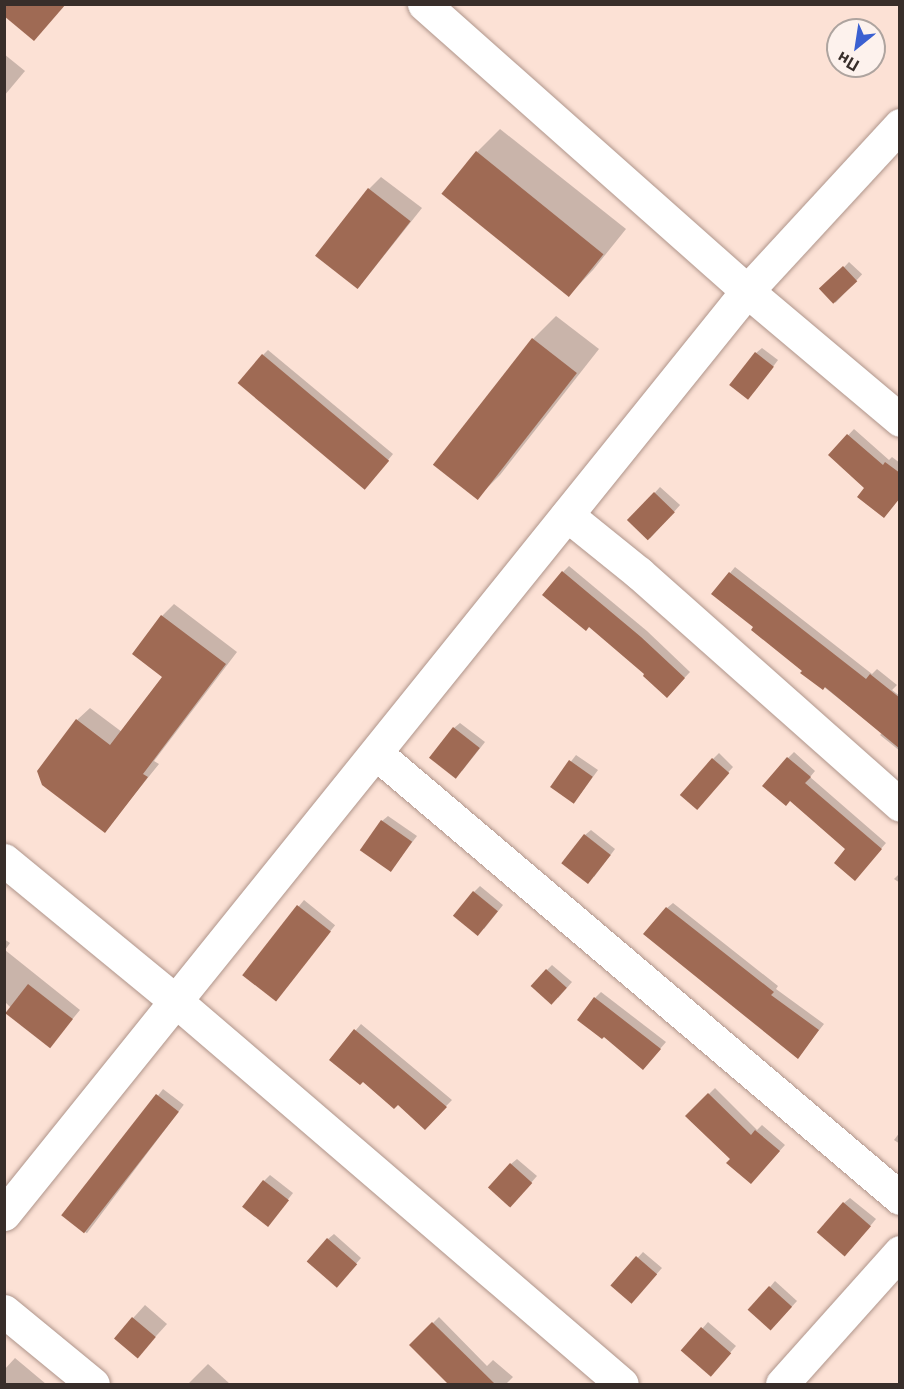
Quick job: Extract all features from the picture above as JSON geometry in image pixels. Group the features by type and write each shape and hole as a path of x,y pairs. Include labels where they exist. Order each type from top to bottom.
{"street":[{"path":"423,4 747,291 900,420"},
{"path":"4,1214 377,754 747,291 900,125"},
{"path":"567,515 639,573 900,805"},
{"path":"377,754 900,1198"},
{"path":"4,860 177,1002 622,1384"},
{"path":"782,1384 900,1252"},
{"path":"4,1311 93,1384"}],"building":[{"path":"4,4 66,4 34,41 4,16"},
{"path":"476,151 603,254 569,297 441,194"},
{"path":"368,188 411,221 358,289 315,256"},
{"path":"843,266 857,281 833,304 819,289"},
{"path":"532,338 577,373 478,500 433,465"},
{"path":"755,352 774,367 748,400 729,385"},
{"path":"262,354 389,461 365,490 238,383"},
{"path":"847,434 883,465 885,462 900,473 900,498 884,518 857,497 864,488 828,455"},
{"path":"654,492 675,512 648,540 627,520"},
{"path":"562,571 641,637 685,678 667,698 643,676 644,674 589,627 586,631 542,595"},
{"path":"729,572 866,679 870,674 900,698 900,749 825,687 823,690 800,673 802,671 751,630 753,627 711,594"},
{"path":"161,615 226,664 143,774 148,777 105,833 42,785 37,771 76,719 110,745 162,677 132,654"},
{"path":"453,727 480,748 456,779 429,758"},
{"path":"787,757 811,777 805,783 882,849 855,881 834,863 845,849 790,801 786,806 762,786"},
{"path":"712,758 729,773 697,810 680,795"},
{"path":"569,760 593,777 574,804 550,787"},
{"path":"381,820 412,842 391,872 360,850"},
{"path":"584,834 611,855 588,884 561,863"},
{"path":"473,891 498,911 478,936 453,916"},
{"path":"297,905 331,931 276,1002 242,975"},
{"path":"666,907 774,992 771,995 819,1030 798,1059 643,934"},
{"path":"546,969 567,988 551,1005 531,986"},
{"path":"28,984 73,1019 50,1048 5,1013"},
{"path":"594,997 661,1049 643,1070 604,1037 602,1039 577,1020"},
{"path":"354,1029 447,1107 425,1130 398,1105 394,1109 363,1082 360,1085 329,1060"},
{"path":"708,1093 751,1135 755,1130 780,1151 751,1184 726,1163 730,1159 685,1116"},
{"path":"156,1094 179,1112 84,1233 61,1215"},
{"path":"510,1163 532,1183 510,1208 488,1188"},
{"path":"263,1180 289,1200 268,1227 242,1207"},
{"path":"843,1202 871,1226 845,1256 817,1232"},
{"path":"327,1238 357,1264 337,1288 307,1261"},
{"path":"636,1256 657,1274 632,1304 610,1285"},
{"path":"769,1286 792,1307 771,1331 748,1310"},
{"path":"132,1317 156,1337 138,1358 114,1338"},
{"path":"432,1322 495,1384 448,1384 409,1345"},
{"path":"701,1327 731,1353 711,1377 681,1350"}]}
